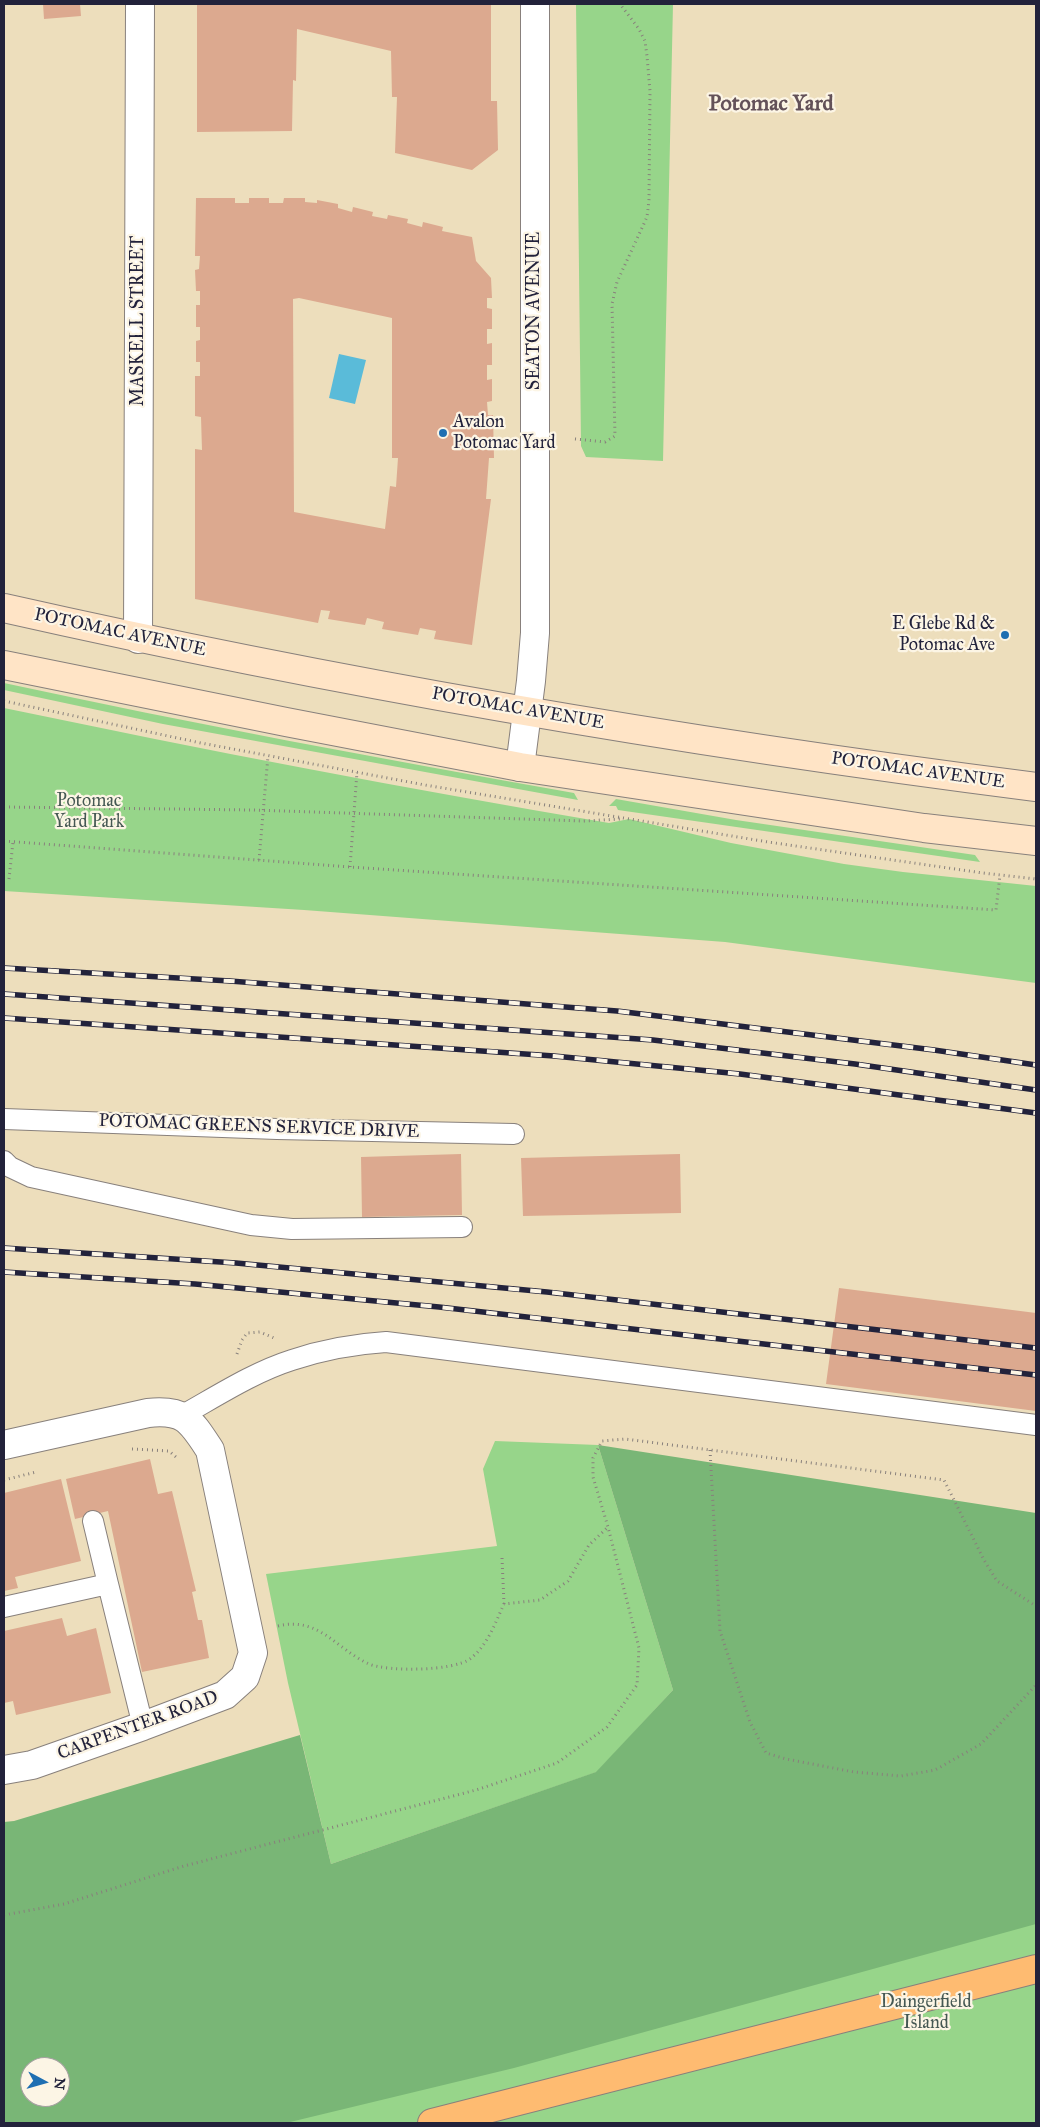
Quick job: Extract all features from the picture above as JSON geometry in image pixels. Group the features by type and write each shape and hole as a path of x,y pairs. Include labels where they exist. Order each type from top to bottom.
{"highway":[{"path":"432,2123 1036,1969"}],"street":[{"name":"MASKELL STREET","path":"138,639 140,4"},
{"name":"SEATON AVENUE","path":"520,766 533,662 535,604 535,4"},
{"name":"POTOMAC AVENUE","path":"4,608 138,639 528,712 912,771 1036,787"},
{"path":"4,665 286,722 520,766 924,828 1036,841"},
{"path":"4,1445 148,1413 164,1411 182,1415"},
{"name":"CARPENTER ROAD","path":"4,1770 32,1765 225,1695 245,1677 253,1652 210,1450 197,1430 182,1415"}],"lane":[{"name":"POTOMAC GREENS SERVICE DRIVE","path":"4,1119 277,1129 514,1134"},
{"path":"4,1161 10,1168 31,1177 251,1225 292,1229 462,1227"},
{"path":"182,1415 239,1384 290,1360 360,1344 386,1342 1036,1425"},
{"path":"93,1521 143,1726"},
{"path":"4,1607 108,1584"}],"path":[{"path":"575,439 605,442 615,436 612,304 617,282 644,224 649,200 650,91 647,56 639,29 620,4"},
{"path":"259,860 268,756"},
{"path":"350,867 357,772"},
{"path":"4,807 263,810 583,821 629,819"},
{"path":"4,841 350,867 996,910 1000,875"},
{"path":"9,879 13,842"},
{"path":"4,1915 64,1904 184,1866 476,1790 557,1763 607,1727 637,1685 639,1648 593,1477 593,1458 602,1441 625,1439 944,1480 984,1560 997,1581 1036,1606"},
{"path":"127,1449 169,1451 181,1462"},
{"path":"710,1450 720,1631 750,1722 766,1752 786,1759 854,1772 901,1776 935,1770 981,1744 1027,1697 1036,1685"},
{"path":"4,1480 38,1471"},
{"path":"504,1604 540,1600 568,1581 588,1545 608,1527"},
{"path":"248,1633 289,1623 305,1625 319,1629 370,1664 393,1669 452,1666 470,1659 486,1642 504,1604 502,1558"}],"green space":[{"path":"576,4 673,4 663,461 586,457 581,446"},
{"path":"4,683 288,741 574,793 578,800 163,724 4,690"},
{"name":"Potomac Yard Park","path":"4,708 230,754 458,797 609,823 629,819 731,843 844,864 1036,886 1036,983 725,942 304,910 4,891"},
{"path":"616,799 736,820 975,855 980,862 618,810 616,806 609,806"},
{"path":"495,1441 598,1445 673,1690 597,1772 331,1864 288,1683 266,1574 497,1546 483,1469"},
{"path":"598,1445 1036,1513 1036,1924 514,2068 286,2123 4,2123 4,1822 14,1821 300,1735 331,1864 596,1772 673,1690"},
{"name":"Daingerfield Island","path":"1036,1810 1036,2123 44,2123"}],"water":[{"path":"339,354 366,360 355,404 329,398"}],"building":[{"path":"43,4 80,4 81,16 44,19"},
{"path":"197,4 491,4 491,101 497,101 498,150 472,170 395,153 397,97 392,97 391,51 297,29 296,81 293,80 292,131 197,132"},
{"name":"Avalon Potomac Yard","path":"196,198 235,198 235,203 249,203 249,198 269,198 269,203 283,203 284,198 305,198 305,202 317,203 317,200 338,204 338,208 352,212 353,207 373,212 372,216 387,219 388,215 408,219 407,223 422,227 423,222 443,227 442,231 472,237 476,261 491,278 492,298 487,298 487,308 492,309 492,329 487,329 487,344 492,343 492,365 487,365 487,380 492,379 492,401 487,402 488,415 493,415 494,458 489,458 486,499 491,499 472,645 434,639 436,631 420,628 418,635 382,629 384,622 367,618 365,625 328,619 330,611 321,610 318,623 195,599 195,449 202,450 201,417 195,416 195,376 200,376 200,362 196,362 196,341 200,340 200,327 196,327 196,305 200,305 200,291 196,291 195,270 199,269 200,256 195,256","holes":["299,298 392,318 392,458 398,458 396,487 390,486 385,529 294,512 293,299"]},
{"path":"461,1154 462,1215 362,1217 361,1157"},
{"path":"680,1154 681,1213 523,1216 521,1158"},
{"path":"839,1288 1036,1313 1036,1411 826,1384"},
{"path":"150,1459 158,1494 172,1491 196,1591 192,1592 198,1620 202,1620 209,1658 142,1672 108,1511 75,1519 66,1479"},
{"path":"61,1479 81,1561 15,1577 18,1588 4,1591 4,1493"},
{"path":"62,1618 67,1636 96,1628 111,1693 16,1715 13,1701 4,1703 4,1631"}],"railway":[{"path":"4,968 230,981 617,1011 934,1050 1036,1065"},
{"path":"4,994 653,1040 855,1064 1036,1090"},
{"path":"4,1018 554,1056 740,1074 1036,1113"},
{"path":"4,1248 236,1263 547,1292 1036,1348"},
{"path":"4,1272 195,1284 439,1307 1036,1375"}],"place":[{"name":"Avalon Potomac Yard","path":"443,433"},
{"name":"E Glebe Rd & Potomac Ave","path":"1005,635"}],"district":[{"name":"Potomac Yard","path":"771,105"}]}
